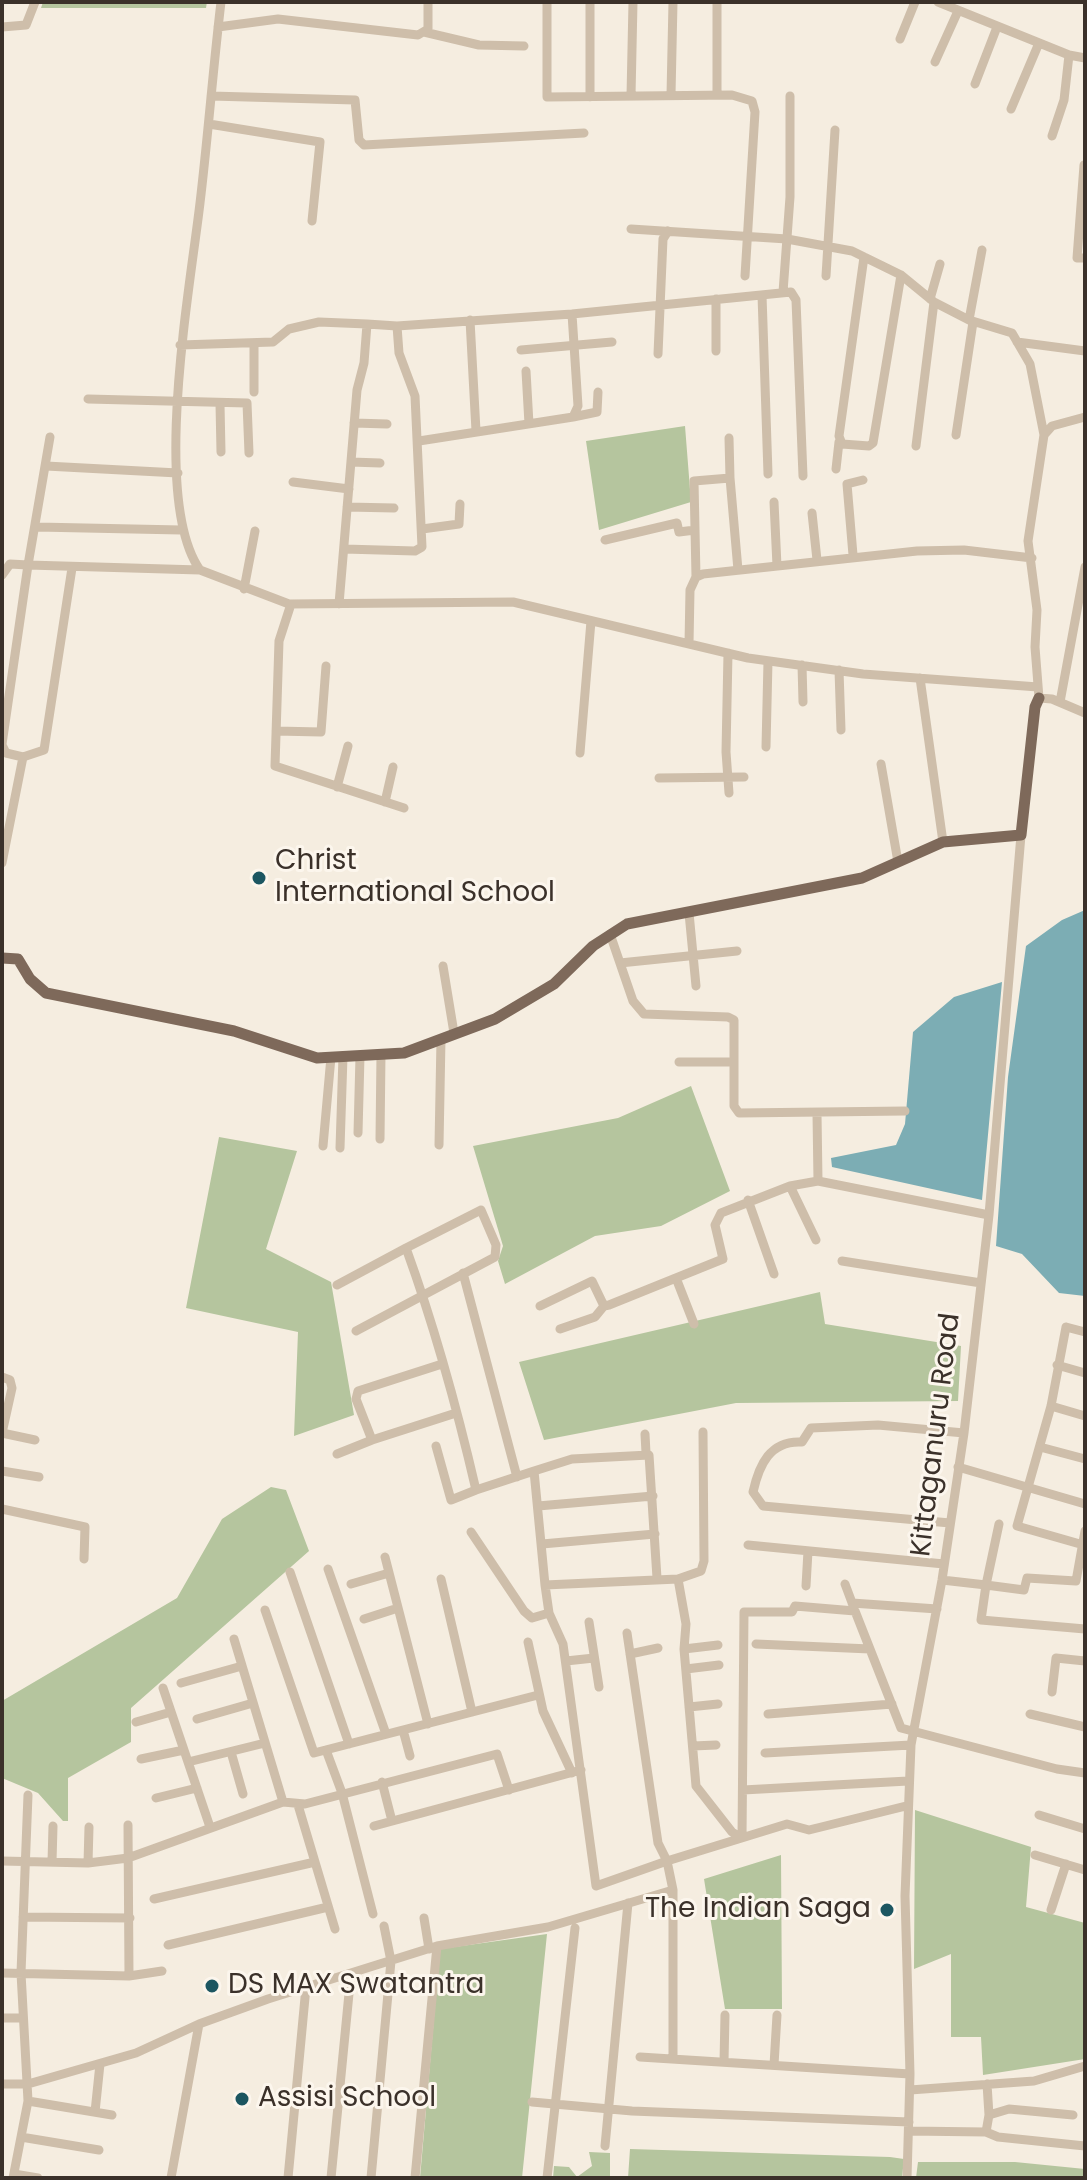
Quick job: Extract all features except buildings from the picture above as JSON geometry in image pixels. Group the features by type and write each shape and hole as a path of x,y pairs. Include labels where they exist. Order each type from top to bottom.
{"main road":[{"name":"Kittaganuru Road","path":"1021,835 1039,692"},
{"path":"2,958 18,959 46,993 220,1028 317,1058 404,1053 495,1019 554,984 610,934 627,924 862,878 943,842 1021,835"}],"street":[{"path":"2,27 26,25 35,2"},
{"path":"200,570 188,553 181,530 178,473 180,345 209,124 221,2"},
{"path":"424,32 429,24 428,2"},
{"path":"547,2 547,97 717,95 746,97 752,101 755,112 745,276"},
{"path":"590,2 590,97"},
{"path":"631,96 633,2"},
{"path":"671,95 673,2"},
{"path":"717,2 717,95"},
{"path":"900,39 915,2"},
{"path":"938,2 1069,55 1085,58"},
{"path":"935,62 958,11"},
{"path":"218,27 278,19 424,32 479,45 524,46"},
{"path":"975,84 997,27"},
{"path":"1011,109 1039,43"},
{"path":"1052,136 1064,100 1069,55"},
{"path":"211,96 355,100 359,140 364,145 584,133"},
{"path":"783,292 790,96"},
{"path":"209,124 320,142 312,221"},
{"path":"826,276 835,130"},
{"path":"1084,165 1077,258 1085,258"},
{"path":"631,229 787,239 864,257 901,275 932,300 971,321 1012,333 1030,364 1044,435 1029,524 1039,692"},
{"path":"658,354 663,239 668,231"},
{"path":"956,435 982,250"},
{"path":"836,469 864,257"},
{"path":"916,446 932,300 940,264"},
{"path":"839,442 869,446 873,443 901,275"},
{"path":"180,345 273,342 289,329 319,322 397,326 572,314 783,292 794,294 803,476"},
{"path":"762,295 768,474"},
{"path":"716,299 716,351"},
{"path":"572,314 578,406 573,417"},
{"path":"470,320 476,431"},
{"path":"339,604 354,423 367,324"},
{"path":"344,549 418,551 423,543 414,390 399,353 397,326"},
{"path":"521,350 612,342"},
{"path":"1017,342 1085,351"},
{"path":"254,343 254,392"},
{"path":"526,371 529,424"},
{"path":"419,441 597,412 598,392"},
{"path":"88,399 248,405 249,453"},
{"path":"220,404 221,452"},
{"path":"1044,435 1052,426 1085,417"},
{"path":"354,423 387,424"},
{"path":"50,437 2,744 6,753 23,757 44,750 72,568"},
{"path":"729,438 738,570"},
{"path":"351,462 380,463"},
{"path":"46,466 178,473"},
{"path":"689,644 690,590 696,577 694,481 730,478"},
{"path":"853,555 847,484 863,480"},
{"path":"293,482 349,489"},
{"path":"774,502 777,566"},
{"path":"422,529 459,524 460,504"},
{"path":"347,507 394,508"},
{"path":"812,513 817,560"},
{"path":"605,540 677,523 679,532 695,530"},
{"path":"37,527 181,530"},
{"path":"244,589 255,531"},
{"path":"696,577 853,555 964,550 1032,558"},
{"path":"2,575 10,564 200,570 291,604 513,602 768,661 1039,692 1085,713"},
{"path":"1060,702 1085,567"},
{"path":"291,604 279,641 277,768 404,808"},
{"path":"580,753 591,621"},
{"path":"728,653 729,793"},
{"path":"766,747 768,661"},
{"path":"802,665 803,702"},
{"path":"276,731 321,732 326,666"},
{"path":"839,670 841,730"},
{"path":"920,678 943,842"},
{"path":"337,787 348,746"},
{"path":"2,863 23,757"},
{"path":"881,764 898,862"},
{"path":"385,802 393,767"},
{"path":"659,778 744,777"},
{"name":"Kittaganuru Road","path":"907,2178 910,2074 906,1806 911,1745 942,1580 964,1433 989,1215 1021,835"},
{"path":"689,913 696,986"},
{"path":"610,934 633,1001 644,1014 732,1017 736,1025 734,1106 739,1113 905,1111"},
{"path":"620,963 737,951"},
{"path":"443,966 454,1033"},
{"path":"439,1145 441,1039"},
{"path":"380,1139 381,1054"},
{"path":"358,1133 360,1056"},
{"path":"323,1146 337,1057"},
{"path":"337,1057 340,1148"},
{"path":"679,1062 734,1062"},
{"path":"817,1114 818,1181"},
{"path":"560,1329 595,1317 604,1306 723,1259 715,1221 721,1213 790,1186 818,1181 989,1215"},
{"path":"790,1186 816,1240"},
{"path":"748,1200 774,1274"},
{"path":"337,1285 481,1210 497,1252 356,1331"},
{"path":"406,1248 423,1294 476,1490"},
{"path":"842,1261 981,1283"},
{"path":"463,1273 517,1477"},
{"path":"676,1278 694,1324"},
{"path":"540,1306 592,1281 604,1306"},
{"path":"1080,1544 1017,1526 1051,1406 1066,1327 1085,1332"},
{"path":"372,1440 356,1399 358,1391 442,1364"},
{"path":"1057,1365 1085,1373"},
{"path":"2,1377 10,1380 12,1388 2,1433 35,1440"},
{"path":"1051,1406 1085,1416"},
{"path":"337,1454 456,1413"},
{"path":"950,1523 763,1506 753,1492 758,1471 774,1448 789,1441 802,1442 811,1428 878,1425 964,1433"},
{"path":"545,1585 678,1579 701,1571 704,1561 703,1432"},
{"path":"645,1434 646,1453 651,1460 657,1578"},
{"path":"436,1446 451,1500 572,1459 646,1453"},
{"path":"1040,1447 1085,1459"},
{"path":"958,1467 1085,1504"},
{"path":"2,1471 39,1477"},
{"path":"534,1471 549,1613 560,1633 566,1661 576,1771 596,1886 787,1824 809,1830 906,1806"},
{"path":"538,1506 653,1496"},
{"path":"2,1509 85,1527 84,1559"},
{"path":"999,1524 981,1620 1085,1629"},
{"path":"942,1580 1024,1590 1027,1578 1081,1582 1080,1544 1085,1531"},
{"path":"471,1532 524,1611 532,1618 549,1613"},
{"path":"542,1544 655,1534"},
{"path":"748,1545 944,1564"},
{"path":"806,1586 808,1551"},
{"path":"385,1557 428,1724"},
{"path":"328,1569 386,1734"},
{"path":"290,1572 349,1744"},
{"path":"351,1584 389,1573"},
{"path":"441,1579 472,1712"},
{"path":"678,1579 686,1624 684,1649 696,1786 732,1832 742,1838"},
{"path":"845,1584 901,1728 1057,1769 1085,1773"},
{"path":"742,1838 744,1612 792,1612 795,1606 937,1609"},
{"path":"364,1619 398,1608"},
{"path":"265,1610 314,1753 538,1695"},
{"path":"589,1622 599,1687"},
{"path":"627,1633 658,1843 667,1861 673,1890 673,2059"},
{"path":"234,1639 283,1802"},
{"path":"528,1642 538,1695 548,1725 576,1771"},
{"path":"756,1644 870,1649"},
{"path":"684,1649 718,1645"},
{"path":"630,1654 658,1648"},
{"path":"566,1661 594,1658"},
{"path":"1052,1692 1056,1658 1085,1661"},
{"path":"686,1669 719,1665"},
{"path":"181,1683 242,1666"},
{"path":"163,1688 210,1827"},
{"path":"197,1719 253,1703"},
{"path":"689,1707 718,1704"},
{"path":"768,1714 892,1704"},
{"path":"136,1722 171,1712"},
{"path":"1030,1714 1085,1727"},
{"path":"403,1730 410,1756"},
{"path":"188,1762 265,1743"},
{"path":"693,1746 716,1745"},
{"path":"765,1753 911,1745"},
{"path":"141,1759 184,1750"},
{"path":"326,1750 342,1793 373,1914"},
{"path":"231,1752 243,1794"},
{"path":"2,1861 88,1863 128,1858 283,1802 298,1805 497,1754 509,1790"},
{"path":"374,1826 576,1771"},
{"path":"743,1790 908,1781"},
{"path":"382,1782 392,1821"},
{"path":"156,1798 197,1788"},
{"path":"28,1795 21,1973 28,2101 13,2176 38,2178"},
{"path":"298,1805 335,1929"},
{"path":"1039,1815 1085,1829"},
{"path":"128,1825 129,1976"},
{"path":"52,1862 53,1826"},
{"path":"88,1863 89,1827"},
{"path":"1035,1855 1085,1870"},
{"path":"154,1899 315,1862"},
{"path":"1051,1910 1066,1864"},
{"path":"2,2084 28,2084 136,2053 199,2024 433,1948 548,1927 673,1890"},
{"path":"605,2146 628,1903"},
{"path":"168,1945 328,1907"},
{"path":"23,1917 130,1918"},
{"path":"415,2178 433,1948 424,1918"},
{"path":"371,2178 391,1961 384,1926"},
{"path":"547,2178 575,1928"},
{"path":"2,1973 129,1976 162,1971"},
{"path":"331,2178 351,1973"},
{"path":"288,2178 306,1987"},
{"path":"724,2062 725,2015"},
{"path":"774,2065 777,2015"},
{"path":"2,2018 22,2018"},
{"path":"171,2178 199,2024"},
{"path":"640,2057 910,2074"},
{"path":"95,2112 100,2064"},
{"path":"910,2090 1034,2081 1085,2066"},
{"path":"986,2132 989,2115 987,2084"},
{"path":"28,2101 112,2115"},
{"path":"532,2102 986,2132 998,2137 1085,2146"},
{"path":"989,2115 1009,2109 1073,2115"},
{"path":"21,2137 99,2150"}],"green space":[{"path":"43,2 207,2 206,8 41,8"},
{"path":"685,426 691,502 599,530 586,441"},
{"path":"691,1086 730,1191 661,1226 595,1236 505,1284 498,1261 503,1246 473,1146 618,1118"},
{"path":"219,1137 297,1151 266,1249 331,1282 354,1415 294,1436 298,1332 186,1308"},
{"path":"820,1292 825,1324 961,1346 958,1401 736,1403 544,1440 519,1362"},
{"path":"271,1487 286,1490 309,1551 131,1708 131,1742 68,1778 68,1821 63,1821 38,1793 2,1778 2,1701 177,1598 222,1519"},
{"path":"915,1810 1031,1847 1026,1907 1085,1923 1085,2059 983,2075 981,2037 951,2037 951,1954 914,1969"},
{"path":"781,1855 782,2009 725,2009 704,1879"},
{"path":"547,1934 522,2178 420,2178 440,1949"},
{"path":"630,2149 904,2159 902,2178 628,2178"},
{"path":"589,2152 610,2153 610,2178 553,2178 554,2166 569,2167 577,2177 592,2166"},
{"path":"918,2162 1015,2162 1085,2169 1085,2178 916,2178"}],"water":[{"path":"1085,910 1085,1296 1059,1293 1022,1254 996,1246 1008,1077 1026,946 1062,920"},
{"path":"1002,982 982,1200 832,1167 831,1158 896,1145 905,1124 913,1032 954,997"}],"place":[{"name":"Christ International School","path":"259,878"},
{"name":"The Indian Saga","path":"887,1910"},
{"name":"DS MAX Swatantra","path":"212,1986"},
{"name":"Assisi School","path":"242,2099"}]}
